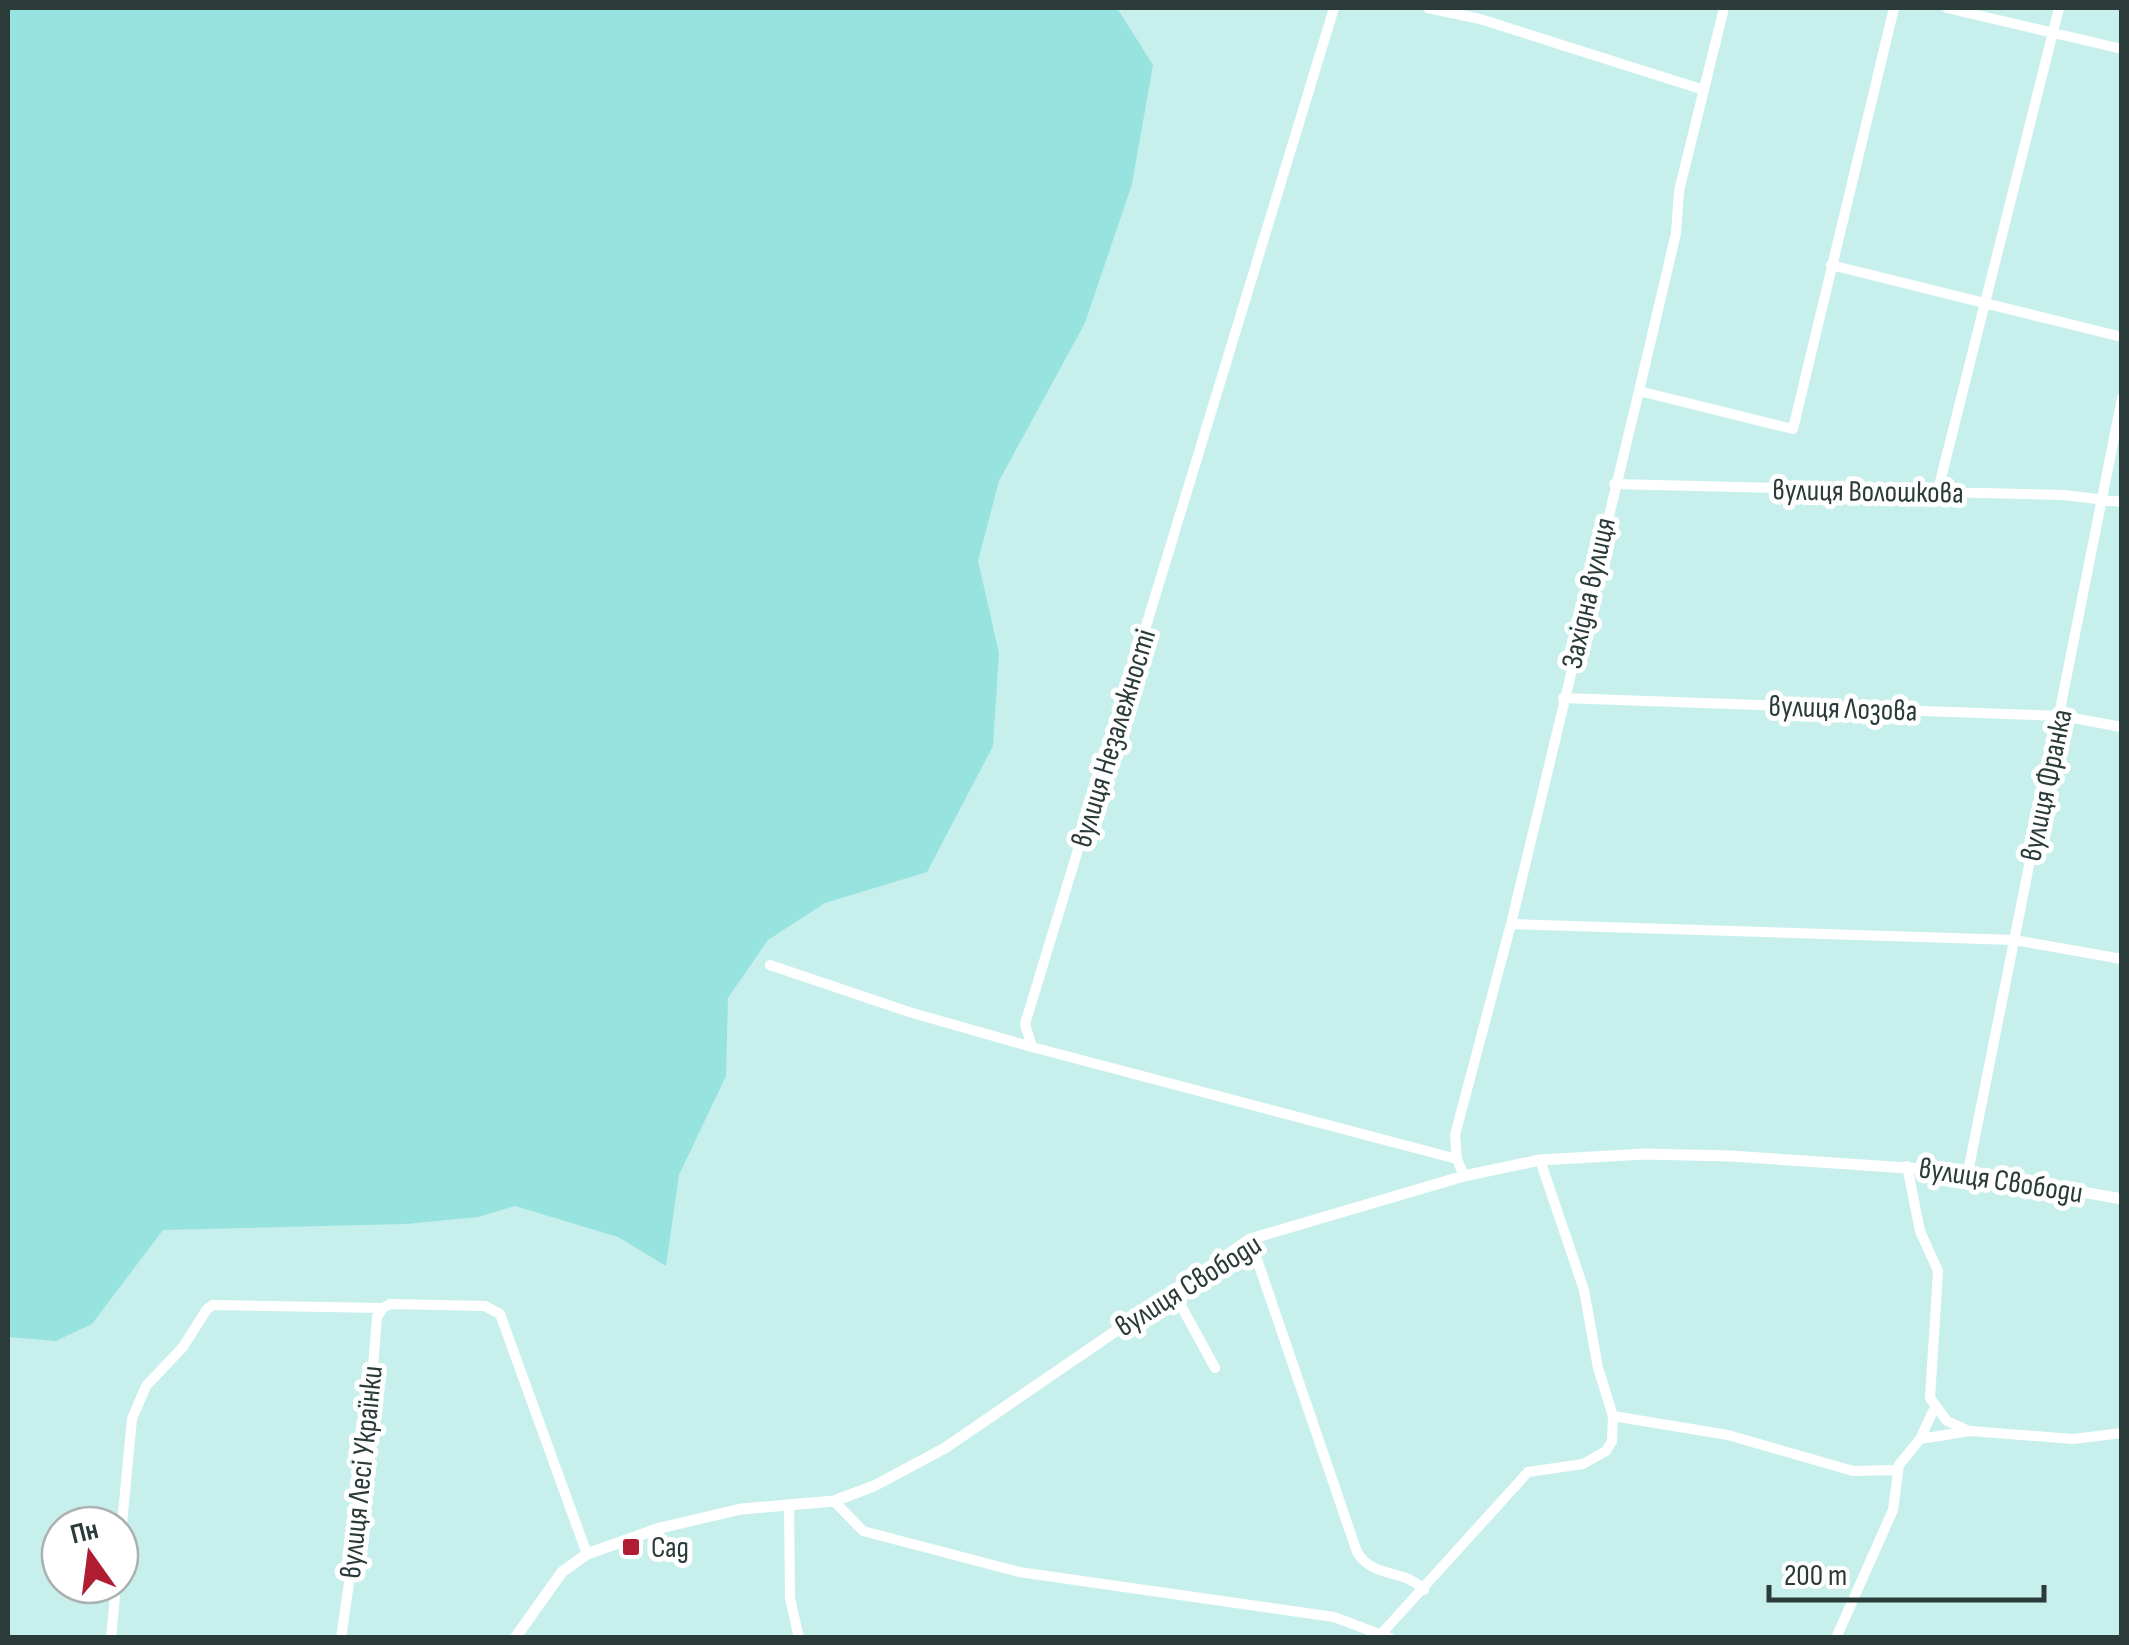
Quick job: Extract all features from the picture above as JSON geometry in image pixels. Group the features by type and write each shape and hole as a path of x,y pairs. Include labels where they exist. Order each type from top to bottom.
{"street":[{"name":"вулиця Незалежності","path":"1032,1047 1026,1014 1334,8"},
{"path":"1428,8 1704,90"},
{"name":"Західна вулиця","path":"1464,1176 1457,1159 1455,1135 1512,924 1639,391 1724,8"},
{"path":"1639,391 1794,430 1894,8"},
{"path":"1948,8 2122,49"},
{"path":"1937,494 1982,302 2059,8"},
{"path":"1831,265 2122,337"},
{"name":"вулиця Франка","path":"1968,1172 2062,716 2100,498 2122,398"},
{"name":"вулиця Волошкова","path":"1614,484 2100,498 2122,502"},
{"name":"вулиця Лозова","path":"1563,698 2062,716 2122,727"},
{"path":"1512,924 2014,940 2122,959"},
{"path":"770,965 909,1012 1032,1047 1457,1159"},
{"name":"вулиця Свободи","path":"516,1638 553,1583 587,1554 660,1528 741,1509 834,1501 874,1486 945,1448 1250,1239 1464,1176 1540,1160 1681,1155 1968,1172 2122,1199"},
{"path":"834,1501 862,1530 1019,1572 1334,1617 1387,1635 1528,1472 1583,1464 1606,1451 1612,1441 1613,1416 1598,1368 1584,1290 1540,1160"},
{"path":"1836,1638 1893,1510 1897,1470 1920,1439 1934,1409 1929,1391 1938,1272 1920,1232 1906,1166"},
{"path":"1250,1239 1357,1552 1365,1566 1378,1573 1402,1574 1424,1590"},
{"path":"1174,1291 1215,1368"},
{"path":"124,1505 132,1419 146,1386 183,1347 213,1305 484,1306 500,1314 587,1554"},
{"name":"вулиця Лесі Українки","path":"341,1638 364,1480 377,1317 383,1308"},
{"path":"1934,1409 1970,1431"},
{"path":"1613,1416 1728,1434 1854,1471 1897,1470"},
{"path":"1920,1439 1970,1431 2073,1439 2122,1433"},
{"path":"789,1505 790,1598 798,1638"},
{"path":"111,1638 114,1605"}],"shaded area":[{"path":"8,8 1117,8 1153,65 1132,184 1085,323 999,481 978,561 999,653 993,746 927,872 825,903 768,940 728,998 726,1076 679,1175 666,1266 618,1237 515,1206 478,1217 406,1224 163,1230 92,1324 56,1341 8,1337"}],"place":[{"name":"Сад","path":"631,1547"}]}
